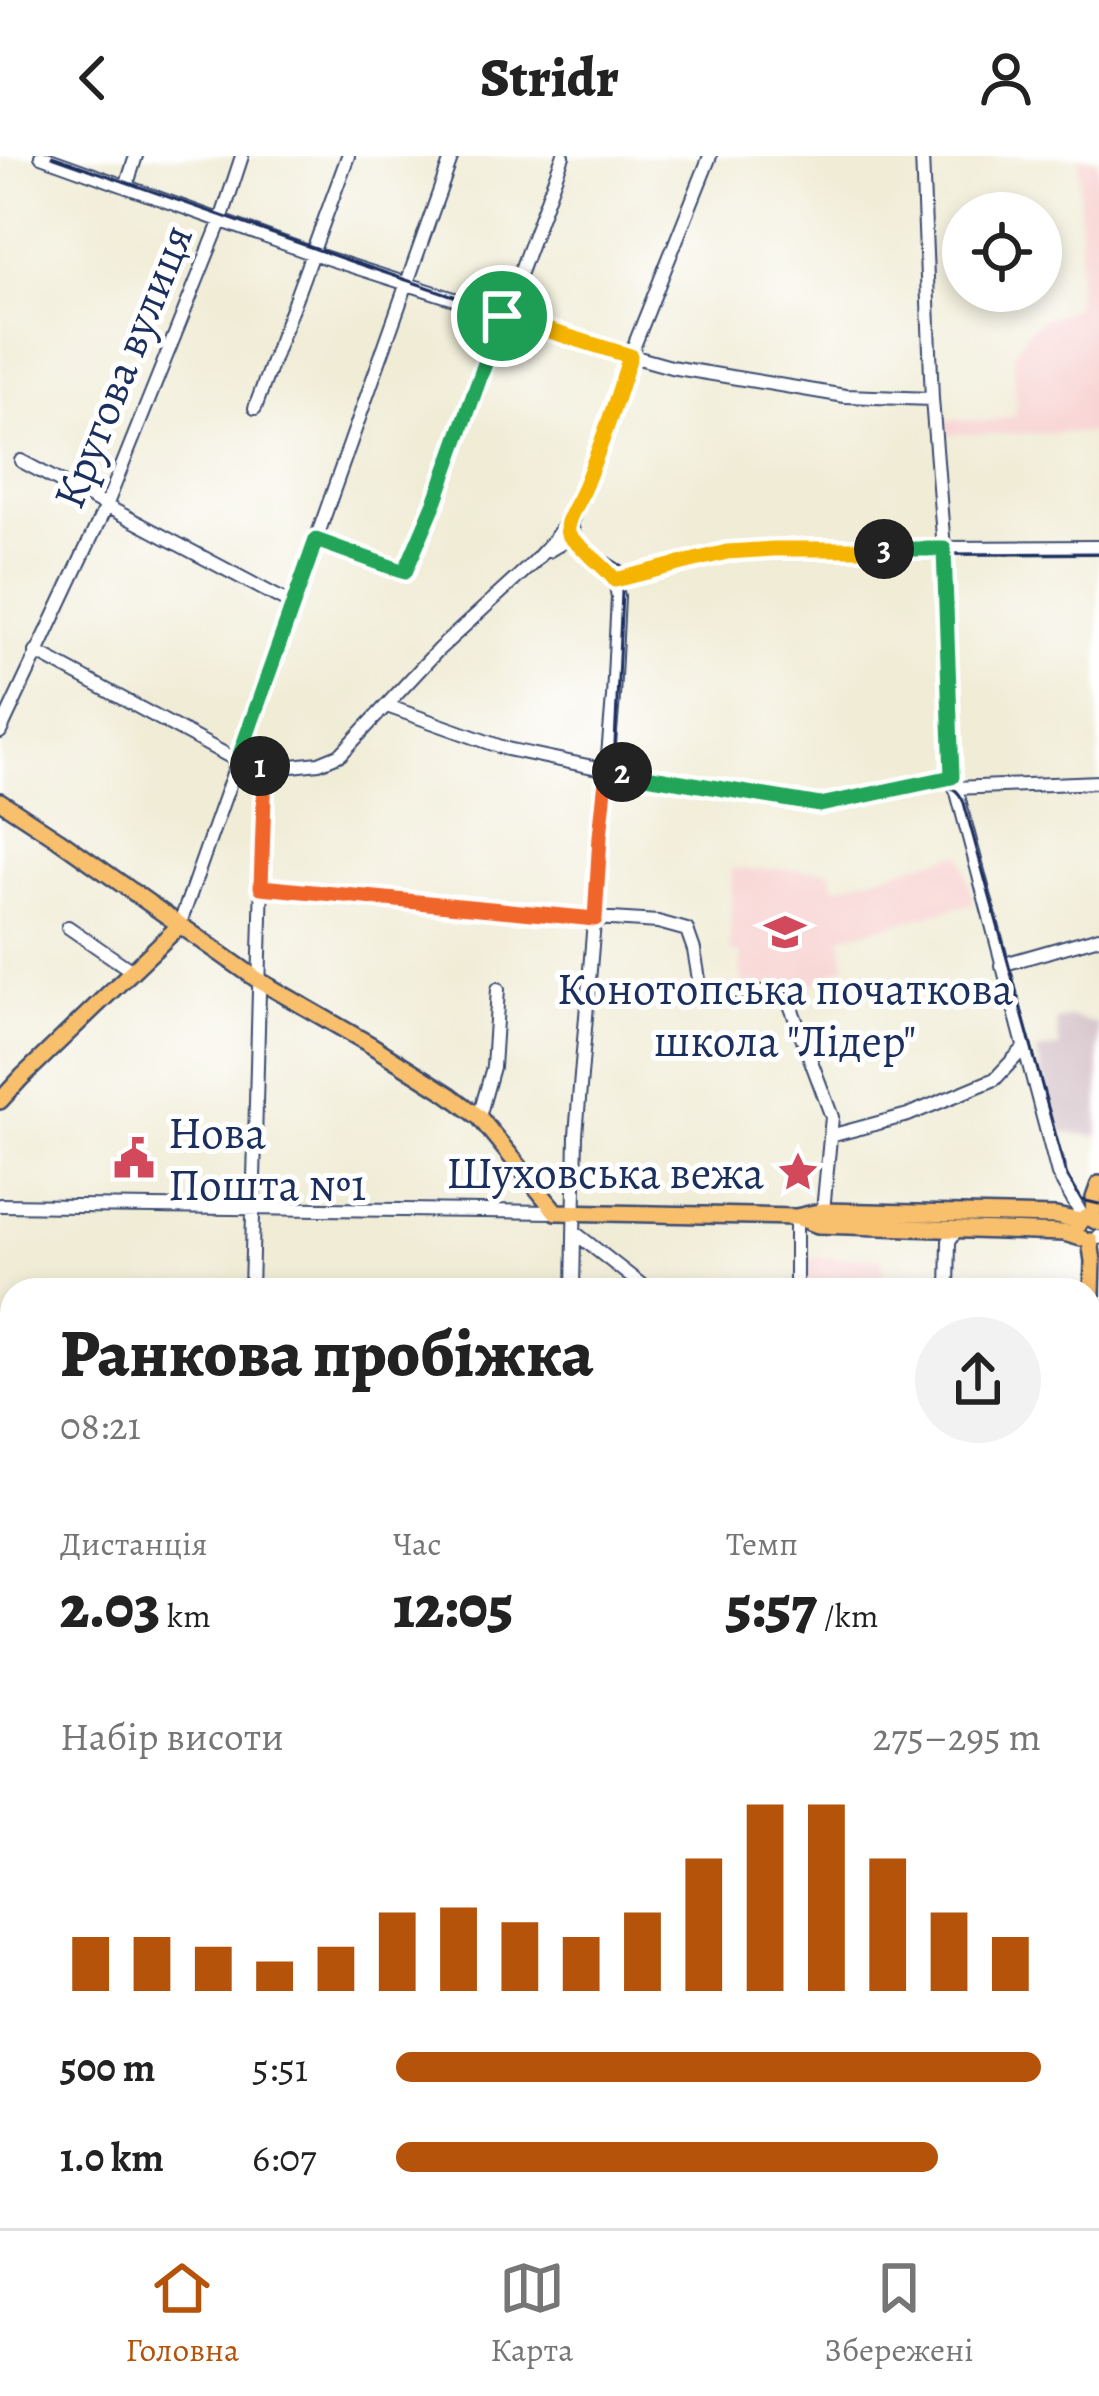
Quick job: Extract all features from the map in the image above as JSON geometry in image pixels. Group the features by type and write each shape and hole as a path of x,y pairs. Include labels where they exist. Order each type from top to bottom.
{"main road":[{"path":"0,801 258,980 371,1045 479,1117 556,1212 796,1217 823,1210 1056,1216 1091,1230"},
{"path":"0,1101 179,926"},
{"path":"1092,1278 1091,1230 1099,1184"},
{"path":"796,1217 818,1226 1091,1230"}],"street":[{"path":"41,156 311,253 630,356 845,396 932,399"},
{"path":"126,187 136,156"},
{"name":"Кругова вулиця","path":"0,732 106,506 242,156"},
{"path":"255,408 348,156"},
{"path":"179,926 452,156"},
{"path":"316,540 405,572 563,156"},
{"path":"36,652 238,760 265,766 319,763 341,754 438,650 533,563 578,506 630,356 710,156"},
{"path":"922,156 954,782 1058,1174 1091,1230"},
{"path":"21,461 293,604"},
{"path":"567,522 574,540 615,580 619,597 576,1135 573,1278"},
{"path":"533,563 574,540"},
{"path":"615,580 727,552 1099,547"},
{"path":"387,706 507,749 820,805 954,782 1099,782"},
{"path":"251,1278 265,766"},
{"path":"261,887 658,922 687,930 701,991 769,992 789,1002 832,1117 823,1210"},
{"path":"68,927 132,971"},
{"path":"1001,965 1099,937"},
{"path":"479,1117 493,1067 498,989"},
{"path":"830,1136 908,1114 994,1079 1024,1048"},
{"path":"0,1205 556,1212"},
{"path":"796,1217 796,1278"},
{"path":"948,1278 949,1241 957,1229"},
{"path":"574,1232 633,1278"}],"shaded area":[{"path":"1079,157 1099,161 1099,433 944,434 945,420 1016,416 1014,354 1028,330 1042,318 1076,305"},
{"name":"Конотопська початкова школа \"Лідер\"","path":"961,853 974,903 841,937 845,966 791,997 775,988 742,986 741,954 730,952 732,869 825,870 832,873 835,887"},
{"path":"1070,1017 1099,1025 1099,1136 1061,1132 1041,1071 1037,1051 1060,1047 1056,1021"},
{"path":"802,1257 882,1258 883,1275 802,1278"}],"tram line":[{"path":"52,156 626,353 627,376 578,524 585,542 612,572 622,592 614,765 618,773 795,808 848,804 934,785 956,791 964,803 1067,1176 1082,1200 1099,1204"},
{"path":"609,558 647,577 721,558 757,555 1099,553"}],"place":[{"name":"Конотопська початкова школа \"Лідер\"","path":"785,932"},
{"name":"Нова Пошта №1","path":"134,1158"},
{"name":"Шуховська вежа","path":"798,1172"}],"route":[{"path":"502,316 630,356 608,428 578,506 567,522 570,537 615,580 727,552 944,549 952,777 812,805 607,770 595,919 261,887 265,766 238,760 316,540 405,572 502,316"}]}
